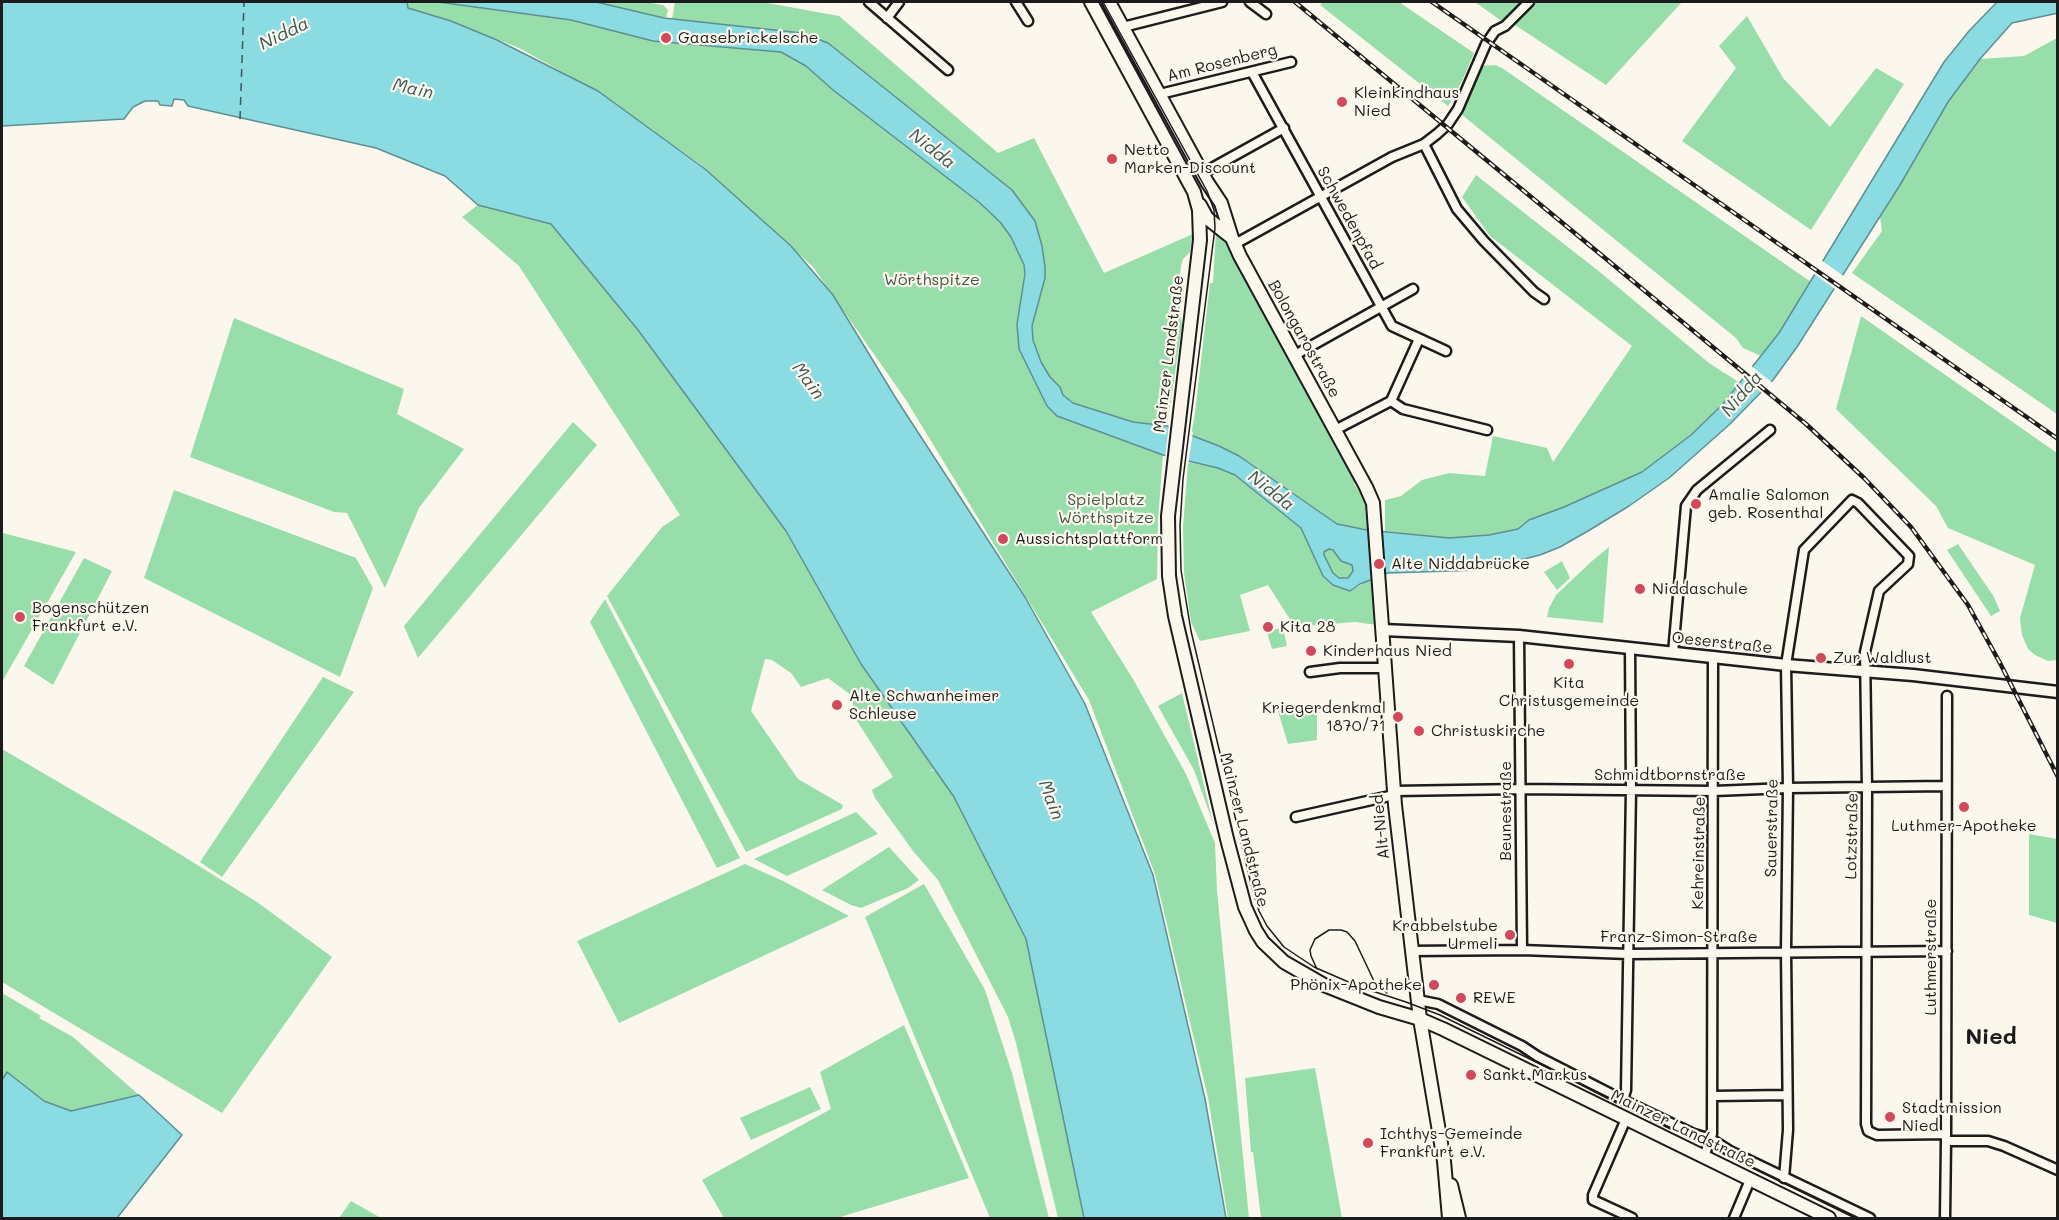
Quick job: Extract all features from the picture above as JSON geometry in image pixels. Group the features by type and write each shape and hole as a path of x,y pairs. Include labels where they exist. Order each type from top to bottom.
{"main road":[{"path":"1091,2 1194,192 1234,241"},
{"path":"1109,2 1221,203 1217,221 1200,240"},
{"path":"1205,177 1217,221"},
{"path":"1194,192 1199,210 1200,240"},
{"name":"Mainzer Landstraße","path":"1200,240 1172,477 1167,539 1169,576 1175,616 1227,839 1249,919 1263,942 1296,970 1324,986 1420,1019 1828,1218"},
{"name":"Bolongarostraße","path":"1234,241 1371,496 1382,626"},
{"name":"Alt-Nied","path":"1382,626 1394,793 1411,951 1444,1161"},
{"path":"1444,1161 1449,1218"},
{"path":"1444,1161 1459,1218"}],"street":[{"path":"869,2 948,70"},
{"path":"887,18 899,2"},
{"path":"1016,2 1028,21"},
{"path":"1123,27 1222,2"},
{"path":"1250,2 1266,14"},
{"path":"1234,241 1392,157 1424,144 1437,134 1452,118 1486,44 1495,32 1505,26 1529,2"},
{"name":"Am Rosenberg","path":"1160,94 1291,62"},
{"name":"Schwedenpfad","path":"1252,72 1392,326 1446,351"},
{"path":"1205,177 1284,128"},
{"path":"1424,144 1457,209 1484,241 1534,292 1544,299"},
{"path":"1294,355 1413,289"},
{"path":"1335,430 1391,400 1419,339"},
{"path":"1391,400 1403,409 1487,430"},
{"path":"1673,652 1686,506 1697,490 1770,430"},
{"name":"Sauerstraße","path":"1784,1178 1788,1130 1785,951 1788,788 1786,665 1804,550 1852,500"},
{"name":"Lotzstraße","path":"1852,500 1858,503 1909,556 1908,564 1879,591 1865,652 1866,1124 1868,1131 1877,1135 1946,1138"},
{"name":"Oeserstraße","path":"1382,626 1519,636 2058,692"},
{"name":"Beunestraße","path":"1519,636 1522,950"},
{"path":"1623,1100 1626,1090 1631,790 1630,648"},
{"name":"Kehreinstraße","path":"1704,1157 1712,1139 1713,1096 1713,656"},
{"path":"1310,672 1340,668 1385,668"},
{"name":"Luthmerstraße","path":"1945,1218 1947,696"},
{"name":"Schmidtbornstraße","path":"1296,817 1394,793 1521,789 1714,791 1946,786"},
{"name":"Franz-Simon-Straße","path":"1411,951 1522,950 1628,954 1947,951"},
{"name":"Mainzer Landstraße","path":"1418,1000 1438,1004 1461,1015 1623,1100 1694,1134 1712,1139 1730,1151 1870,1218"},
{"path":"1713,1096 1787,1095"},
{"path":"1626,1119 1593,1195 1593,1200 1632,1218"},
{"path":"1946,1138 1988,1141 2058,1170"},
{"path":"1734,1218 1750,1180"}],"green space":[{"name":"Wörthspitze","path":"407,2 449,3 571,20 653,41 781,52 791,57 806,66 833,90 980,203 1000,222 1011,237 1024,265 1025,274 1017,324 1019,349 1096,431 1163,455 1158,520 1157,579 1091,612 1133,679 1186,774 1215,843 1217,891 1249,1218 1228,1218 1208,1098 1155,874 1089,700 906,400 813,267 700,164 593,89 519,48 451,21 408,8"},
{"path":"596,2 644,2 663,5 668,10 664,18"},
{"path":"675,2 762,2 839,16 998,153 1034,138 1104,273 1193,234 1190,252 1183,259 1181,266 1178,290 1182,326 1167,426 1133,422 1074,403 1063,395 1060,387 1050,377 1041,362 1031,332 1045,278 1012,190 828,43 802,33 672,19"},
{"path":"1323,2 1399,2 1474,53 1448,106 1320,5"},
{"path":"1475,2 1523,2 1503,22"},
{"path":"1534,2 1682,2 1606,85 1512,23"},
{"path":"1747,16 1783,78 1830,127 1876,68 1904,84 1811,230 1682,141 1736,68 1719,46"},
{"path":"2057,38 2057,414 1852,273 1882,231 1880,217 1884,208 1948,102 1980,59 2024,56"},
{"path":"1495,65 1811,282 1779,333 1761,356 1743,348 1736,338 1461,114 1478,66"},
{"path":"1476,175 1601,273 1709,363 1740,383 1722,405 1691,435 1642,472 1529,520 1518,529 1489,535 1449,538 1385,531 1385,500 1401,496 1422,480 1449,473 1485,476 1493,436 1547,448 1553,462 1632,346 1490,236 1462,197"},
{"path":"478,205 551,224 638,330 786,531 861,664 934,769 929,771 935,770 954,797 1026,939 1084,1218 1058,1218 1008,1017 938,880 913,851 875,798 872,790 893,777 857,721 851,695 828,678 801,687 791,673 772,660 765,659 751,711 798,779 843,805 842,809 746,852 607,596 662,527 680,515 519,266 462,217"},
{"path":"1216,232 1225,236 1355,479 1354,484 1366,500 1370,530 1337,524 1239,456 1191,435 1210,283 1213,283"},
{"path":"1861,316 2057,453 2057,660 2048,661 2035,655 2028,649 2022,635 2020,618 2035,565 1948,528 1936,506 1836,409"},
{"path":"234,318 404,389 397,414 464,449 419,508 385,588 347,513 334,512 190,457"},
{"path":"573,422 597,445 418,658 404,626"},
{"path":"1188,462 1218,468 1235,475 1301,528 1323,576 1333,585 1350,591 1373,578 1377,625 1355,622 1295,627 1268,585 1240,595 1250,631 1200,641 1191,622 1184,573 1183,527"},
{"path":"174,490 356,558 373,588 340,677 144,578"},
{"name":"Bogenschützen Frankfurt e.V.","path":"3,533 76,552 2,682 2,536"},
{"path":"1958,544 1994,597 2000,611 1991,616 1947,550"},
{"path":"1609,547 1603,623 1547,617 1556,595"},
{"path":"1329,549 1333,550 1341,561 1352,565 1353,571 1348,578 1339,578 1333,573 1324,555 1324,552"},
{"path":"84,558 112,571 53,685 24,666"},
{"path":"1562,561 1570,578 1557,590 1544,572"},
{"path":"605,599 740,858 717,868 590,622"},
{"path":"1283,627 1287,646 1272,649 1267,632"},
{"path":"323,677 354,692 222,877 200,862"},
{"path":"1182,693 1213,823 1194,770 1158,706"},
{"path":"1317,705 1317,740 1288,744 1277,708"},
{"path":"2,749 149,835 257,902 332,957 222,1113 2,982"},
{"path":"856,812 878,834 787,876 754,859"},
{"path":"2029,834 2057,839 2057,923 2029,915"},
{"path":"889,847 919,880 908,888 861,908 822,890"},
{"path":"745,864 849,916 619,1023 577,941"},
{"path":"924,884 985,990 1012,1073 1049,1218 990,1218 865,917"},
{"path":"2,993 73,1037 139,1095 71,1111 44,1101 7,1072 2,1080"},
{"path":"904,1025 969,1178 837,1218 724,1218 702,1180 831,1109 820,1072"},
{"path":"1315,1068 1342,1218 1261,1218 1253,1152 1251,1152 1245,1078"},
{"path":"810,1087 821,1109 751,1140 740,1118"},
{"path":"351,1201 381,1218 339,1218"}],"water":[{"path":"2,2 407,2 408,8 451,21 497,40 598,91 705,169 791,246 833,295 897,400 1025,597 1085,704 1153,875 1205,1099 1226,1218 1084,1218 1026,939 954,797 861,664 786,531 638,330 551,224 478,205 445,176 376,148 188,106 184,100 174,99 172,106 160,105 158,101 145,101 133,107 124,119 2,126"},
{"name":"Nidda","path":"438,2 596,2 664,18 802,33 828,43 1012,190 1035,221 1042,246 1045,278 1032,326 1033,340 1041,362 1050,377 1060,387 1063,395 1073,403 1133,422 1167,426 1219,446 1239,456 1337,524 1367,530 1449,538 1489,535 1518,529 1529,520 1642,472 1691,435 1722,405 1779,333 1944,62 1969,31 1997,2 2057,2 2058,13 2012,23 1980,59 1948,102 1900,185 1797,347 1773,380 1730,424 1669,478 1588,531 1540,555 1481,570 1388,573 1360,584 1350,591 1333,585 1323,576 1301,528 1235,475 1218,468 1163,455 1057,416 1047,406 1019,349 1017,324 1025,274 1024,265 1011,237 1000,222 980,203 833,90 806,66 781,52 653,41 571,20","holes":["1329,549 1333,550 1341,561 1352,565 1353,571 1348,578 1339,578 1333,573 1324,555 1324,552"]},
{"path":"7,1072 44,1101 71,1111 139,1095 182,1135 117,1218 2,1218 2,1080"}],"pier":[{"path":"1821,260 1845,277 1836,290 1813,273"},
{"path":"1750,365 1774,384 1763,394 1741,376"},
{"path":"1169,423 1193,432 1188,465 1165,459"}],"ferry route":[{"path":"240,119 244,2"}],"tram line":[{"path":"1103,2 1207,191 1214,210 1215,228 1183,479 1180,526 1181,570 1191,631 1251,884 1259,911 1267,926 1284,947 1314,967 1360,987 1440,1015 1855,1218"},
{"path":"1317,969 1310,950 1315,939 1329,930 1347,932 1355,941 1374,981 1387,993"}],"railway":[{"path":"1295,2 1806,424 1864,478 1911,527 1968,605 2058,777"},
{"path":"1432,2 2058,439"}],"place":[{"name":"Gaasebrickelsche","path":"666,38"},
{"name":"Kleinkindhaus Nied","path":"1342,102"},
{"name":"Netto Marken-Discount","path":"1112,159"},
{"name":"Amalie Salomon geb. Rosenthal","path":"1696,504"},
{"name":"Aussichtsplattform","path":"1003,539"},
{"name":"Alte Niddabrücke","path":"1379,564"},
{"name":"Niddaschule","path":"1640,589"},
{"name":"Bogenschützen Frankfurt e.V.","path":"20,617"},
{"name":"Kita 28","path":"1268,627"},
{"name":"Kinderhaus Nied","path":"1311,651"},
{"name":"Zur Waldlust","path":"1821,658"},
{"name":"Kita Christusgemeinde","path":"1569,664"},
{"name":"Alte Schwanheimer Schleuse","path":"837,705"},
{"name":"Kriegerdenkmal 1870/71","path":"1398,717"},
{"name":"Christuskirche","path":"1419,731"},
{"name":"Luthmer-Apotheke","path":"1964,807"},
{"name":"Krabbelstube Urmeli","path":"1510,935"},
{"name":"Phönix-Apotheke","path":"1434,985"},
{"name":"REWE","path":"1461,998"},
{"name":"Sankt Markus","path":"1471,1075"},
{"name":"Stadtmission Nied","path":"1890,1117"},
{"name":"Ichthys-Gemeinde Frankfurt e.V.","path":"1368,1143"}],"district":[{"name":"Nied","path":"1991,1037"}],"water label":[{"name":"Main","path":"413,89"},
{"name":"Main","path":"808,381"},
{"name":"Main","path":"1051,800"}],"park label":[{"name":"Spielplatz Wörthspitze","path":"1106,509"}]}
